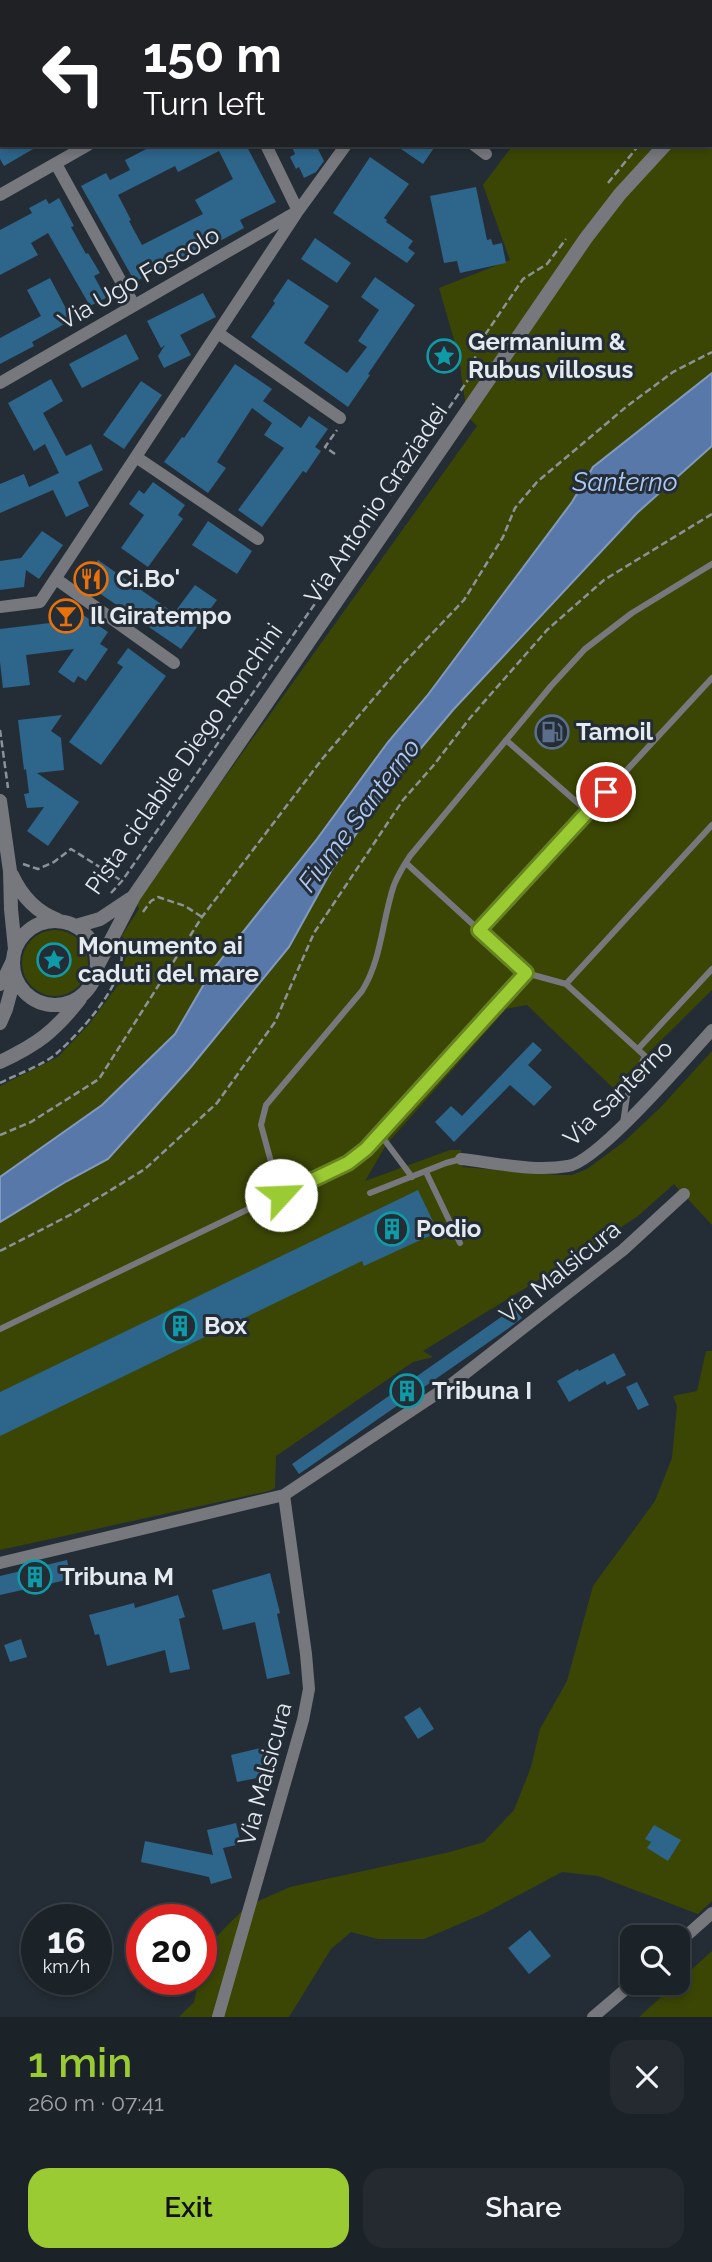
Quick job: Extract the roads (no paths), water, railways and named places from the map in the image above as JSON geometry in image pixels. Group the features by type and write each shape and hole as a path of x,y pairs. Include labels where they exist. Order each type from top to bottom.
{"street":[{"path":"0,195 85,147"},
{"path":"267,147 299,211"},
{"path":"0,607 40,602 299,211 345,147"},
{"path":"477,147 486,153"},
{"name":"Via Antonio Graziadei","path":"97,967 134,896 586,238 620,194 663,147"},
{"path":"56,164 134,305"},
{"name":"Via Ugo Foscolo","path":"0,383 299,211"},
{"path":"218,333 340,418"},
{"path":"136,457 258,539"},
{"path":"56,579 174,663"},
{"path":"0,1023 15,976 11,909 13,866 4,798"},
{"path":"0,1062 30,1047 61,1023 89,988 97,967 93,943 85,933 76,926 45,915 34,907 24,897 13,866"},
{"name":"Via Antonio Graziadei","path":"76,926 100,919 134,896"},
{"path":"0,985 21,939 38,924 61,921"},
{"path":"15,976 19,985 34,999 53,1004 73,1001 89,988"},
{"name":"Via Santerno","path":"461,1159 544,1168 572,1166 588,1157 651,1097 712,1030"},
{"name":"Via Malsicura","path":"0,1563 282,1490 453,1383 623,1250 684,1194"},
{"name":"Via Malsicura","path":"219,2017 303,1720 309,1689 282,1490"},
{"path":"690,1932 712,1913"},
{"path":"593,2017 620,1994"}],"lane":[{"path":"281,1195 261,1125 266,1105 369,981 394,886 406,863 551,686 585,649 632,613 712,564"},
{"path":"479,930 712,678"},
{"path":"506,740 588,812"},
{"path":"566,984 712,825"},
{"path":"406,863 526,973 566,984 645,1056 627,1096 622,1125"},
{"path":"638,1049 712,969"},
{"path":"0,1329 348,1163 366,1149 526,973"},
{"path":"380,1134 412,1177"},
{"path":"370,1194 461,1159"},
{"path":"426,1172 460,1243"}],"water":[{"name":"Santerno","path":"712,373 712,446 637,513 453,710 369,815 331,871 289,947 190,1068 108,1159 0,1222 0,1177 102,1105 175,1034 211,972 317,839 388,742 427,696 572,502 593,467"}],"place":[{"name":"Germanium & Rubus villosus","path":"444,356"},
{"name":"Ci.Bo'","path":"91,579"},
{"name":"Il Giratempo","path":"66,616"},
{"name":"Tamoil","path":"552,732"},
{"name":"Monumento ai caduti del mare","path":"54,960"},
{"name":"Podio","path":"392,1229"},
{"name":"Box","path":"180,1326"},
{"name":"Tribuna I","path":"407,1391"},
{"name":"Tribuna M","path":"35,1577"}],"water label":[{"name":"Fiume Santerno","path":"359,815"}]}
